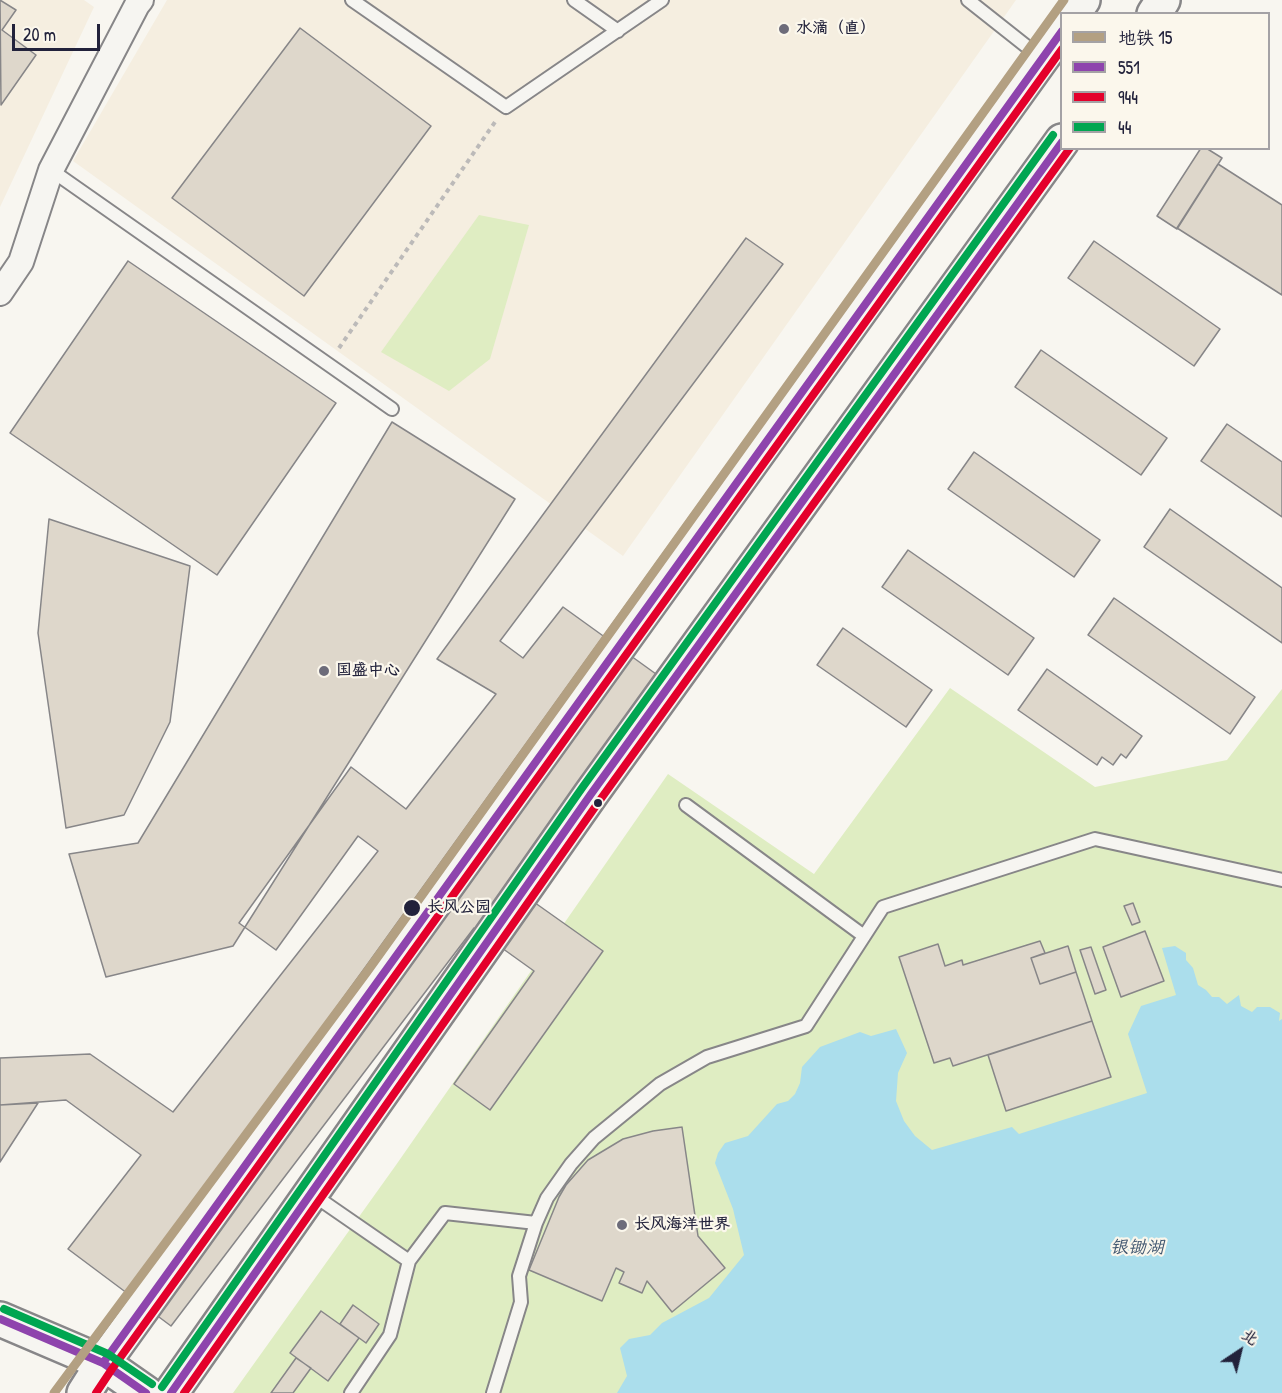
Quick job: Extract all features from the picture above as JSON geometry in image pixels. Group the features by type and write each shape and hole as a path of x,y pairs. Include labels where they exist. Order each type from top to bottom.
{"main road":[{"path":"84,1393 1060,33"},
{"path":"171,1393 591,794 1060,144"},
{"path":"0,1319 104,1363 146,1393"}],"street":[{"path":"0,293 21,262 51,170 136,2"}],"lane":[{"path":"352,0 506,107 662,0"},
{"path":"574,0 618,31"},
{"path":"968,0 1041,58"},
{"path":"51,170 392,409"},
{"path":"686,805 864,936"},
{"path":"493,1393 521,1302 519,1276 536,1223 547,1198 572,1164 586,1147 617,1118 660,1084 707,1057 806,1026 882,907 1095,839 1282,880"},
{"path":"311,1193 410,1261"},
{"path":"351,1393 390,1335 410,1261 445,1213 536,1223"}],"path":[{"path":"327,364 506,107"}],"shaded area":[{"path":"0,0 84,0 94,7 0,207"},
{"path":"167,0 1016,0 623,556 73,161"}],"green space":[{"path":"479,215 529,225 490,359 449,391 381,352"},
{"path":"950,688 1095,787 1227,760 1282,689 1282,1393 233,1393 396,1165 668,774 814,874"}],"water":[{"name":"银锄湖","path":"1175,946 1186,953 1186,960 1193,968 1198,985 1212,997 1219,997 1227,1004 1239,995 1241,1006 1252,1012 1257,1007 1270,1007 1280,1013 1279,1021 1282,1019 1282,1393 617,1393 627,1376 620,1348 629,1339 650,1335 662,1323 709,1298 744,1255 733,1209 715,1163 718,1153 725,1143 748,1136 777,1104 788,1101 795,1094 800,1083 802,1067 820,1047 860,1032 871,1036 896,1029 907,1053 898,1073 896,1101 904,1121 915,1136 932,1150 1012,1127 1019,1134 1147,1093 1128,1034 1141,1006 1176,995 1162,948"}],"building":[{"path":"0,0 16,10 2,30 36,55 1,105"},
{"path":"300,28 431,126 304,296 172,198"},
{"path":"1200,150 1209,150 1222,158 1177,229 1157,216"},
{"path":"1218,164 1282,205 1282,295 1177,228"},
{"name":"长风公园","path":"746,238 783,264 500,641 523,658 563,607 656,674 507,883 603,951 490,1110 454,1084 534,971 474,928 171,1326 68,1249 141,1155 66,1100 0,1105 0,1058 90,1054 173,1112 378,851 358,836 276,950 239,923 351,767 406,809 496,694 437,659"},
{"path":"1094,241 1220,329 1194,366 1068,278"},
{"path":"128,261 336,403 217,575 10,433"},
{"path":"1041,350 1167,438 1141,475 1015,387"},
{"name":"国盛中心","path":"392,422 515,499 233,946 106,977 69,854 138,843"},
{"path":"1227,424 1282,462 1282,517 1201,461"},
{"path":"974,452 1100,540 1074,577 948,489"},
{"path":"1170,509 1282,588 1282,643 1144,547"},
{"path":"49,519 190,566 170,722 124,815 66,828 38,633"},
{"path":"908,550 1034,638 1008,675 882,587"},
{"path":"1114,598 1255,697 1230,734 1088,635"},
{"path":"843,628 932,690 906,727 817,665"},
{"path":"1047,669 1142,736 1126,758 1121,754 1113,765 1102,757 1097,765 1018,710"},
{"path":"1133,903 1140,922 1132,925 1124,906"},
{"path":"1145,931 1164,981 1121,997 1103,947"},
{"path":"1040,941 1045,953 1031,958 1040,984 1076,972 1092,1021 953,1066 950,1058 934,1063 899,957 938,944 945,966 962,960 963,965"},
{"path":"1068,946 1076,972 1040,984 1031,958"},
{"path":"1091,947 1106,990 1095,994 1080,950"},
{"path":"1092,1021 1111,1077 1006,1111 988,1055"},
{"path":"38,1103 0,1162 0,1105"},
{"name":"长风海洋世界","path":"682,1127 698,1236 725,1268 672,1312 647,1281 642,1293 619,1283 624,1272 616,1268 602,1301 529,1270 559,1197 566,1185 588,1160 623,1139 653,1131"},
{"path":"353,1305 379,1324 366,1343 340,1324"},
{"path":"321,1311 359,1338 328,1381 290,1353"},
{"path":"296,1358 311,1368 293,1393 271,1393"}],"metro line":[{"name":"15","path":"54,1393 366,973 1064,0"}],"transit line":[{"name":"551","path":"103,1363 1060,34"},
{"name":"944","path":"96,1393 1060,52"},
{"name":"44","path":"162,1387 582,788 1053,135"},
{"name":"551","path":"171,1393 591,794 1060,145"},
{"name":"944","path":"184,1393 600,800 1069,150"},
{"name":"44","path":"4,1309 108,1354 152,1384"},
{"name":"551","path":"0,1319 103,1363 146,1393"}],"place":[{"name":"水滴（直）","path":"784,29"},
{"name":"国盛中心","path":"324,671"},
{"name":"长风公园","path":"412,908"},
{"name":"长风海洋世界","path":"622,1225"}]}
